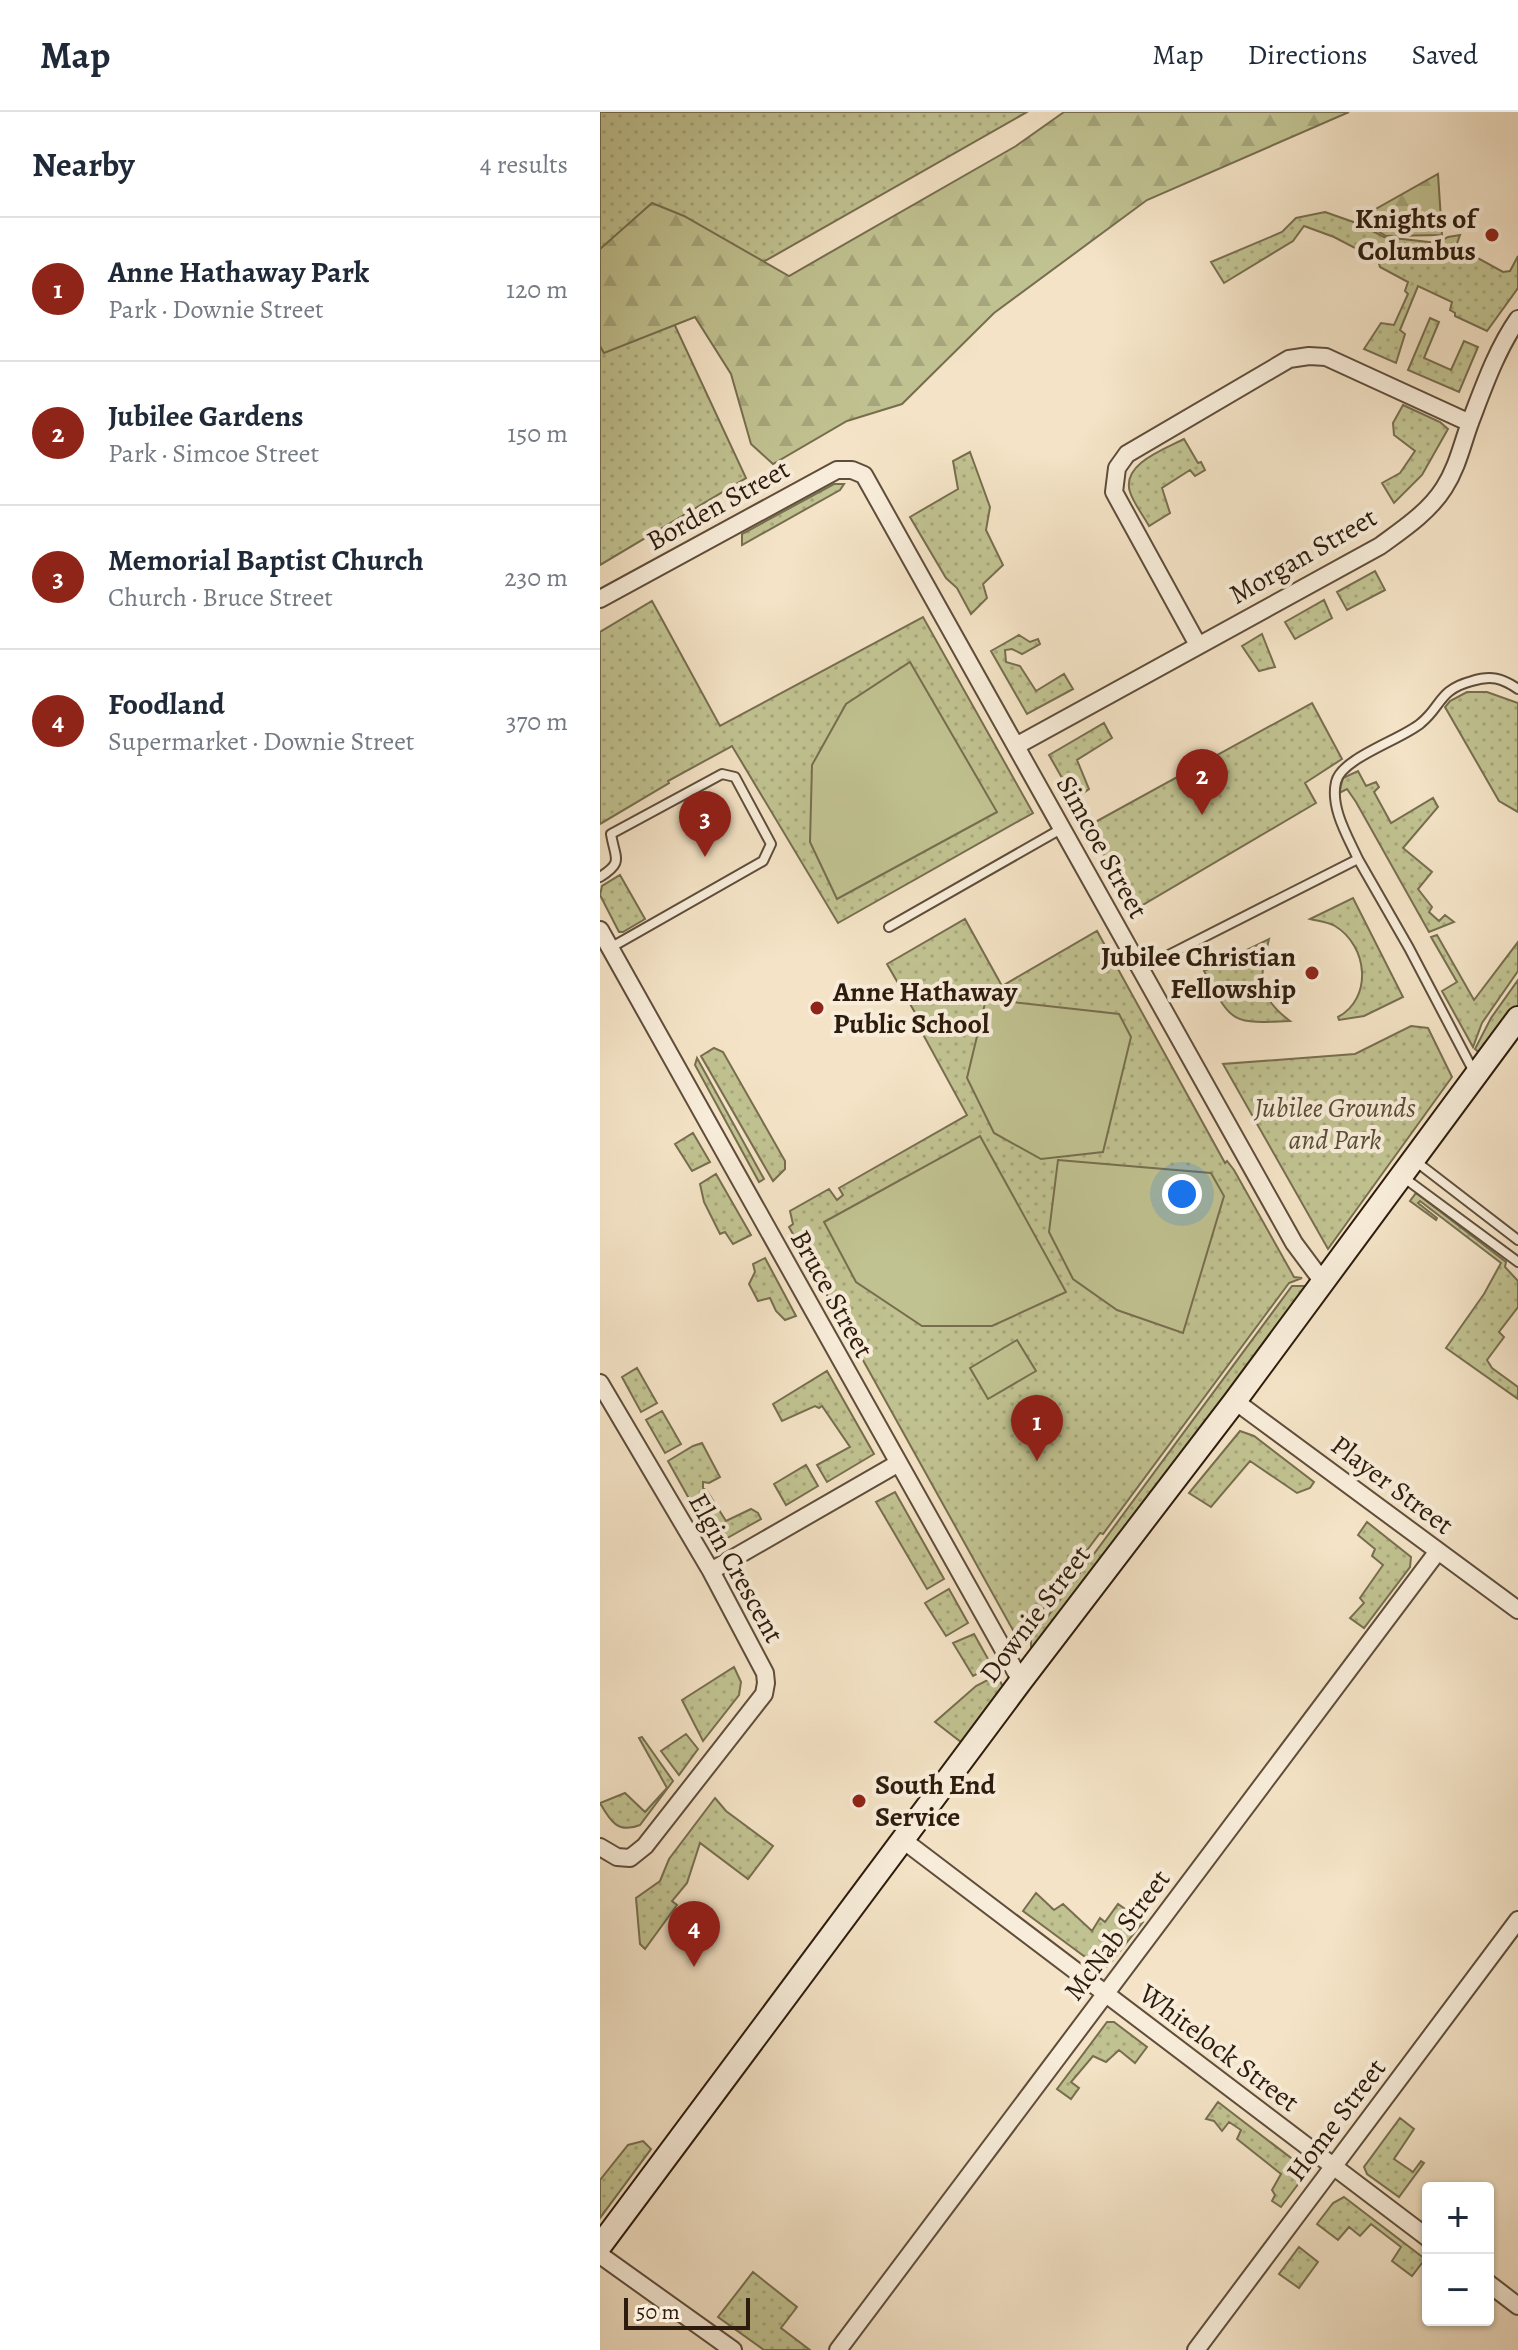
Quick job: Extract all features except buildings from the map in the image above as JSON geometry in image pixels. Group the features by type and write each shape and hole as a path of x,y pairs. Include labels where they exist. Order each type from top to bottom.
{"main road":[{"name":"Downie Street","path":"600,2246 1021,1681 1235,1401 1518,1018"}],"street":[{"name":"Morgan Street","path":"1016,746 1380,546 1403,528 1442,491 1460,459 1470,423 1494,362 1518,319"},
{"path":"1198,645 1114,492 1117,468 1127,454 1289,359 1309,356 1326,357 1470,423"},
{"name":"Borden Street","path":"600,599 837,470 852,470 864,475"},
{"name":"Simcoe Street","path":"864,475 1294,1243 1323,1282"},
{"name":"Bruce Street","path":"600,931 1021,1681"},
{"name":"Elgin Crescent","path":"600,1383 711,1571 765,1673 764,1694 645,1846 630,1858 617,1857 600,1847"},
{"name":"Player Street","path":"1235,1401 1518,1610"},
{"path":"711,1571 897,1464"},
{"name":"McNab Street","path":"838,2350 1438,1551"},
{"name":"Whitelock Street","path":"903,1840 1422,2233"},
{"name":"Home Street","path":"1196,2350 1518,1920"},
{"path":"600,2255 733,2350"},
{"path":"1494,2288 1518,2306"}],"lane":[{"path":"1475,1074 1358,859 1336,803 1336,781 1362,756 1422,723 1444,694 1472,680 1502,678 1518,689"},
{"path":"600,877 615,868 618,860 611,834 722,774 735,777 771,844 763,861 610,948"},
{"path":"889,927 1062,828"},
{"path":"1141,969 1358,859"},
{"path":"1407,1168 1518,1240"},
{"path":"1407,1168 1518,1262"}],"green space":[{"path":"600,112 1027,112 670,315 746,478 600,565"},
{"path":"1064,112 1349,112 1147,200 994,313 902,404 847,421 773,464 751,444 731,374 695,317 604,353 600,346 600,249 652,203 684,216 789,276 1016,146"},
{"path":"1438,174 1442,235 1386,236 1358,219"},
{"path":"1325,212 1384,237 1438,243 1460,235 1456,246 1503,272 1510,271 1518,256 1518,288 1487,331 1455,316 1450,310 1452,302 1418,286 1400,330 1405,334 1396,363 1364,349 1381,323 1394,325 1408,294 1405,291 1408,282 1380,267 1378,260 1334,237 1304,226 1293,241 1224,283 1211,262 1282,232 1296,218"},
{"path":"1430,318 1439,322 1424,358 1451,370 1464,341 1478,347 1459,392 1408,370"},
{"path":"1403,405 1440,422 1448,429 1422,475 1394,503 1382,483 1400,473 1415,451 1394,435 1393,423"},
{"path":"1184,439 1205,470 1195,476 1190,470 1162,488 1170,513 1149,526 1130,492 1132,473 1146,459"},
{"path":"970,452 990,507 986,530 1003,565 983,584 987,598 971,614 910,517 958,489 953,461"},
{"path":"834,484 844,484 840,490 742,545 742,534"},
{"path":"1375,571 1385,590 1347,610 1337,592"},
{"path":"1324,600 1332,618 1295,639 1285,622"},
{"path":"652,601 720,726 923,617 1033,813 838,923 732,746 668,781 600,824 600,632"},
{"path":"1262,634 1275,667 1259,671 1242,646"},
{"path":"1019,635 1030,642 1038,639 1040,644 1022,654 1012,649 1005,650 1006,662 1020,666 1036,691 1064,674 1073,689 1027,714 991,651"},
{"path":"910,662 997,812 837,899 810,842 812,765 846,704"},
{"path":"1467,692 1487,692 1518,703 1518,812 1499,801 1445,707"},
{"path":"1312,703 1342,759 1305,783 1316,803 1134,910 1088,826"},
{"path":"1104,723 1112,738 1077,760 1089,789 1074,799 1049,755"},
{"path":"1358,771 1366,786 1376,782 1379,787 1374,792 1391,823 1433,798 1438,807 1403,848 1432,872 1418,889 1432,907 1429,912 1439,921 1445,915 1454,922 1429,932 1356,802 1347,789 1339,793 1343,778"},
{"path":"620,875 645,919 623,932 619,932 600,895 602,886"},
{"path":"1353,898 1403,997 1364,1016 1339,1020 1338,1017 1357,998 1362,972 1360,959 1346,935 1335,926 1310,919"},
{"path":"965,919 1002,986 1097,931 1225,1163 1227,1161 1234,1170 1294,1277 1302,1278 1289,1283 1103,1534 1100,1533 1019,1641 789,1227 793,1224 790,1211 829,1189 837,1200 843,1195 839,1188 967,1115 919,1027 921,1023 887,964"},
{"path":"1437,935 1474,1000 1518,942 1518,971 1482,1023 1473,1047 1442,991 1457,982 1431,937"},
{"path":"1269,939 1263,984 1271,1003 1290,1021 1255,1022 1235,1017 1221,1001 1204,971"},
{"path":"1518,980 1518,1009 1482,1055 1475,1049 1491,1018"},
{"path":"986,999 1119,1014 1131,1037 1103,1152 1041,1159 994,1133 967,1078"},
{"name":"Jubilee Grounds and Park","path":"1411,1026 1428,1028 1452,1077 1328,1249 1223,1064 1355,1054"},
{"path":"714,1048 723,1052 785,1161 785,1169 773,1181 701,1056"},
{"path":"697,1058 764,1179 759,1182 695,1065"},
{"path":"693,1133 710,1162 692,1171 675,1144"},
{"path":"980,1136 1066,1292 992,1326 922,1326 856,1282 824,1222"},
{"path":"1058,1160 1211,1173 1224,1196 1183,1333 1117,1310 1073,1279 1049,1232"},
{"path":"716,1174 751,1235 733,1244 725,1232 720,1234 704,1202 700,1184"},
{"path":"1416,1193 1506,1262 1505,1267 1518,1281 1518,1307 1499,1332 1504,1337 1487,1360 1492,1368 1518,1387 1518,1399 1446,1348 1484,1294 1501,1263 1420,1201 1418,1203 1436,1220 1410,1201"},
{"path":"765,1258 796,1316 785,1320 770,1298 758,1301 749,1284 755,1272 753,1264"},
{"path":"1292,1286 1305,1286 1306,1291 1031,1651 1031,1639"},
{"path":"1017,1340 1036,1371 988,1399 970,1368"},
{"path":"637,1368 657,1403 641,1412 622,1377"},
{"path":"827,1371 874,1454 827,1482 817,1465 850,1447 822,1406 815,1406 782,1421 773,1404"},
{"path":"662,1411 681,1444 665,1453 646,1420"},
{"path":"1240,1431 1254,1436 1314,1482 1310,1488 1297,1493 1250,1461 1211,1507 1189,1493"},
{"path":"702,1443 720,1477 709,1483 703,1482 703,1488 726,1521 751,1509 761,1519 715,1545 668,1461"},
{"path":"806,1465 818,1486 786,1505 774,1484"},
{"path":"895,1492 944,1579 927,1589 876,1502"},
{"path":"1367,1522 1411,1557 1410,1567 1364,1628 1350,1618 1364,1603 1360,1598 1383,1565 1372,1556 1375,1549 1358,1535"},
{"path":"949,1589 968,1623 946,1636 925,1603"},
{"path":"974,1634 992,1666 973,1676 953,1643"},
{"path":"734,1667 741,1682 739,1695 703,1741 682,1700"},
{"path":"997,1675 1003,1687 961,1742 935,1722 976,1686"},
{"path":"686,1734 698,1749 679,1775 661,1751"},
{"path":"642,1737 673,1781 640,1825 620,1827 611,1820 600,1803 625,1793 645,1812 667,1788 639,1738"},
{"path":"715,1798 726,1811 773,1846 748,1879 700,1843 687,1883 672,1901 677,1905 645,1949 640,1944 636,1898 660,1881 669,1859"},
{"path":"1036,1893 1054,1910 1063,1904 1092,1931 1100,1918 1105,1922 1118,1904 1143,1922 1108,1966 1100,1968 1023,1911"},
{"path":"1107,2022 1114,2022 1147,2047 1135,2063 1119,2050 1106,2062 1093,2056 1071,2082 1079,2088 1071,2099 1057,2089"},
{"path":"1218,2102 1308,2171 1281,2207 1272,2201 1275,2195 1272,2190 1281,2174 1237,2139 1241,2130 1229,2122 1222,2131 1214,2121 1206,2119"},
{"path":"1400,2118 1414,2129 1394,2159 1413,2172 1421,2161 1424,2163 1399,2197 1367,2174 1364,2167"},
{"path":"643,2141 651,2149 600,2218 600,2180 628,2145"},
{"path":"1344,2197 1422,2257 1422,2263 1412,2276 1392,2261 1401,2247 1371,2224 1360,2236 1349,2227 1338,2240 1317,2224 1333,2203"},
{"path":"1299,2247 1318,2262 1299,2288 1279,2274"},
{"path":"753,2272 797,2307 781,2328 810,2350 764,2350 718,2317"}],"place":[{"name":"Knights of Columbus","path":"1492,235"},
{"name":"Jubilee Gardens","path":"1202,815"},
{"name":"Memorial Baptist Church","path":"705,857"},
{"name":"Jubilee Christian Fellowship","path":"1312,973"},
{"name":"Anne Hathaway Public School","path":"817,1008"},
{"name":"Anne Hathaway Park","path":"1037,1461"},
{"name":"South End Service","path":"859,1801"},
{"name":"Foodland","path":"694,1967"}]}
